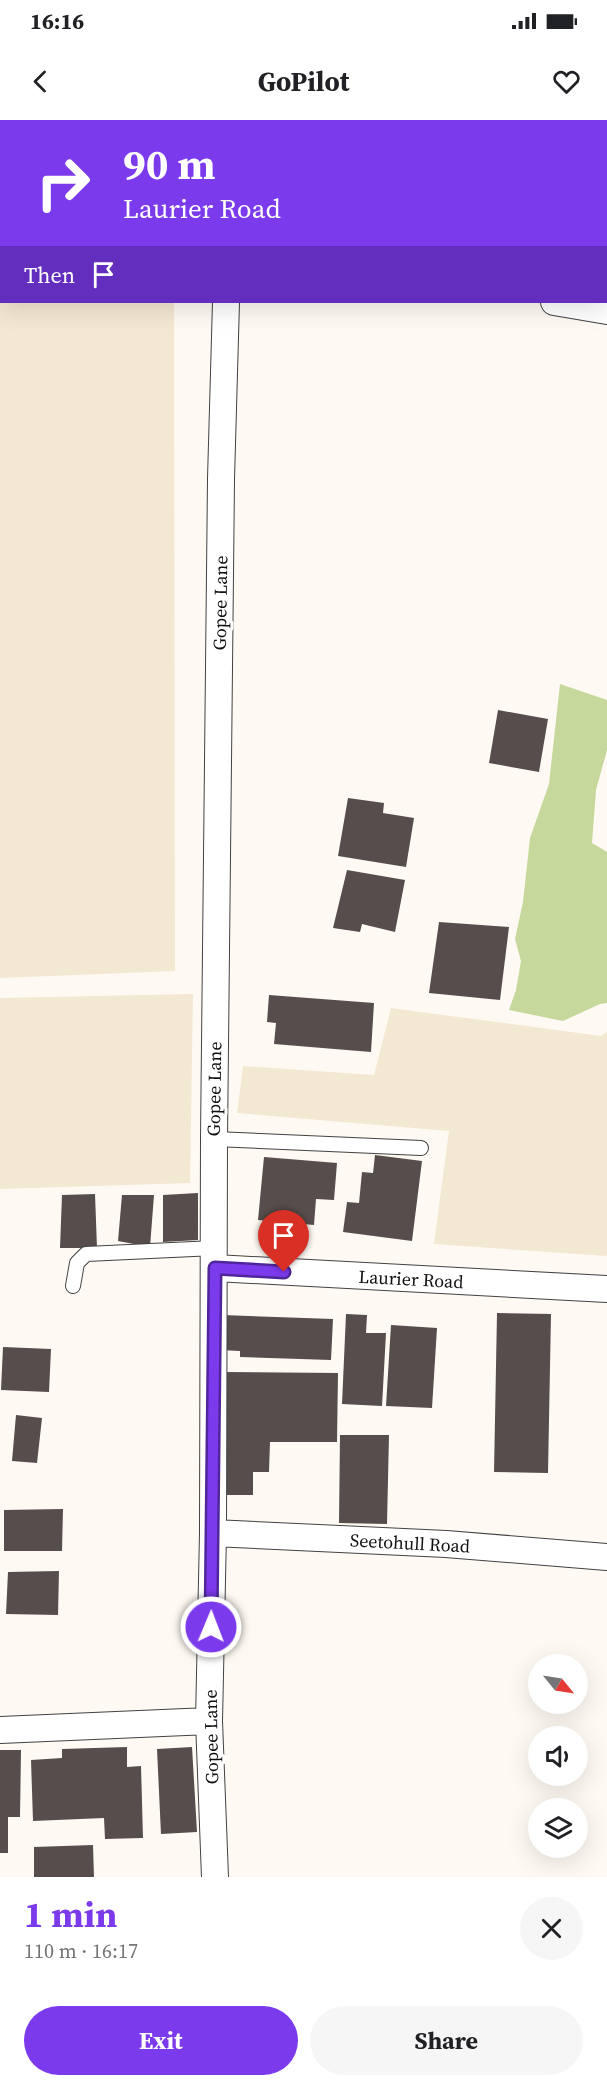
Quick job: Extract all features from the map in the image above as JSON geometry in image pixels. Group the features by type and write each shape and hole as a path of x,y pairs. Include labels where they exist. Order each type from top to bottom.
{"street":[{"name":"Gopee Lane","path":"214,1877 209,1721 213,1533 214,1139 221,479 226,303"},
{"path":"560,303 607,311"},
{"name":"Laurier Road","path":"215,1258 607,1289"},
{"name":"Seetohull Road","path":"213,1533 446,1544 607,1557"},
{"path":"0,1730 209,1721"}],"lane":[{"path":"214,1139 422,1148"},
{"path":"73,1286 77,1263 86,1254 215,1258"}],"shaded area":[{"path":"0,303 174,303 175,971 0,978"},
{"path":"193,994 190,1183 0,1189 0,998"},
{"path":"391,1008 601,1036 607,1032 607,1256 434,1244 449,1131 237,1113 243,1066 374,1075"}],"green space":[{"path":"560,684 607,700 607,750 596,790 592,843 607,852 607,1003 563,1021 509,1010 516,990 521,961 515,939 523,902 530,838 549,784"}],"building":[{"path":"498,710 548,719 539,772 489,763"},
{"path":"348,798 384,803 383,813 414,818 406,867 338,856"},
{"path":"347,870 405,880 395,932 362,924 360,932 333,928"},
{"path":"439,922 509,927 500,1000 429,993"},
{"path":"269,995 374,1003 371,1052 274,1044 276,1023 267,1022"},
{"path":"375,1155 422,1161 412,1241 343,1232 347,1202 359,1203 362,1172 373,1173"},
{"path":"264,1157 337,1163 334,1200 316,1199 314,1225 258,1220"},
{"path":"198,1193 198,1240 163,1242 163,1195"},
{"path":"95,1194 97,1248 60,1248 62,1195"},
{"path":"122,1195 154,1195 150,1247 118,1241"},
{"path":"497,1313 551,1314 548,1473 494,1472"},
{"path":"346,1314 367,1315 366,1333 386,1333 382,1406 342,1404"},
{"path":"222,1315 333,1319 331,1360 240,1357 240,1351 220,1350"},
{"path":"391,1325 437,1328 432,1408 386,1406"},
{"path":"3,1347 51,1349 49,1392 1,1390"},
{"path":"223,1372 338,1373 337,1442 270,1442 269,1472 253,1472 253,1495 222,1495"},
{"path":"16,1415 42,1418 37,1463 12,1461"},
{"path":"340,1435 389,1435 387,1524 339,1523"},
{"path":"63,1509 62,1551 4,1551 4,1510"},
{"path":"59,1571 58,1615 6,1614 8,1572"},
{"path":"127,1747 127,1767 141,1766 143,1838 105,1839 104,1818 33,1821 31,1760 62,1758 62,1749"},
{"path":"192,1747 197,1832 161,1834 157,1749"},
{"path":"0,1750 21,1750 20,1817 8,1817 8,1853 0,1853"},
{"path":"93,1845 94,1877 34,1877 34,1847"}],"route":[{"path":"211,1627 215,1268 284,1272"}]}
